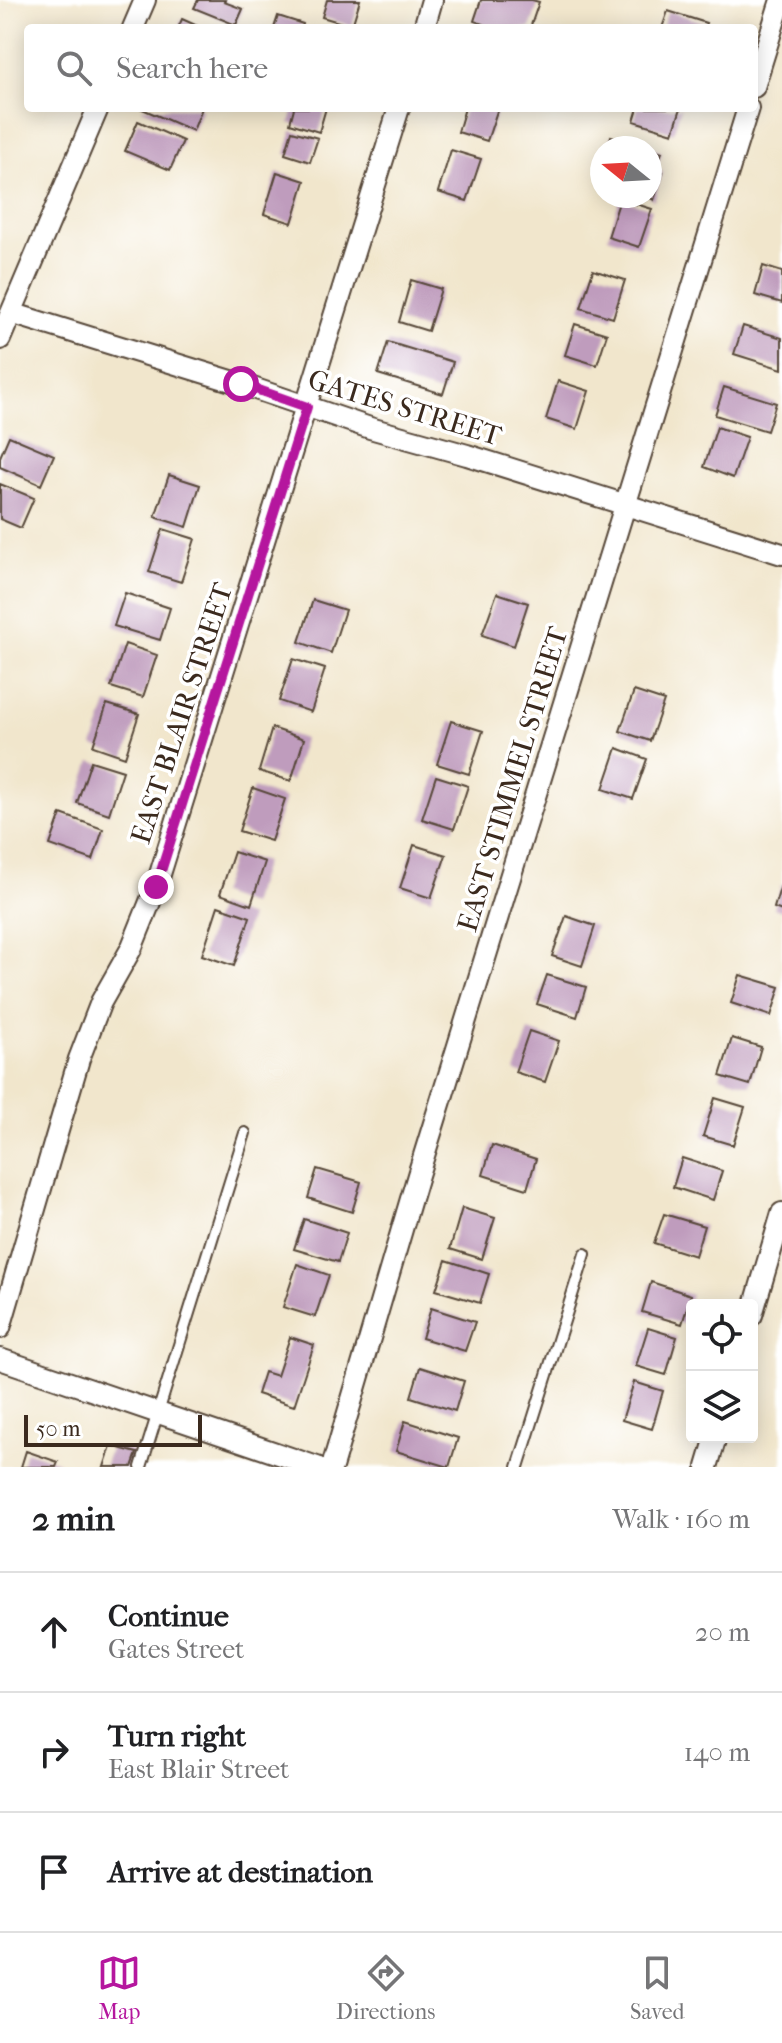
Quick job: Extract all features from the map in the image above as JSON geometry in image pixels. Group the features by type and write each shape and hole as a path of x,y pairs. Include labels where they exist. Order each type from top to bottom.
{"street":[{"path":"135,24 144,0"},
{"path":"425,24 432,0"},
{"path":"758,74 781,0"},
{"path":"0,339 96,112"},
{"name":"EAST BLAIR STREET","path":"0,1328 79,1059 101,1002 131,949 156,887 398,112"},
{"name":"EAST STIMMEL STREET","path":"332,1467 423,1160 747,112"},
{"name":"GATES STREET","path":"11,313 241,384 370,428 467,455 782,554"},
{"path":"757,1299 782,1213"},
{"path":"0,1359 317,1467"},
{"path":"707,1467 714,1443"}],"lane":[{"path":"141,1467 245,1133"},
{"path":"518,1467 585,1254"}],"building":[{"path":"198,0 225,0 243,9 236,24 234,24 194,8"},
{"path":"327,0 360,0 353,24 322,17"},
{"path":"481,0 539,2 531,24 483,24 474,21"},
{"path":"668,11 706,23 706,24 663,24"},
{"path":"278,16 303,24 275,24"},
{"path":"149,112 200,112 193,131"},
{"path":"293,112 325,112 319,132 290,123"},
{"path":"464,112 497,112 487,141 458,132"},
{"path":"637,112 680,112 673,133 634,121"},
{"path":"138,121 183,141 170,170 125,151"},
{"path":"292,131 318,138 310,162 285,154"},
{"path":"451,150 481,159 467,201 438,192"},
{"path":"277,172 305,181 292,223 264,214"},
{"path":"617,208 652,209 639,247 608,237"},
{"path":"763,266 782,272 782,303 755,295"},
{"path":"593,270 625,280 613,318 581,308"},
{"path":"411,280 441,289 428,331 399,322"},
{"path":"575,324 607,334 597,365 565,355"},
{"path":"743,326 782,338 782,369 734,354"},
{"path":"388,342 453,362 443,394 378,374"},
{"path":"558,381 589,391 577,429 546,419"},
{"path":"724,387 776,403 767,431 715,415"},
{"path":"717,427 747,437 733,478 704,467"},
{"path":"9,436 54,455 41,485 0,467 0,457"},
{"path":"169,475 200,485 187,527 155,517"},
{"path":"0,484 34,498 21,528 0,519"},
{"path":"163,529 195,539 181,582 149,572"},
{"path":"125,593 170,608 160,640 114,626"},
{"path":"497,593 528,603 514,646 482,635"},
{"path":"313,600 345,610 331,653 299,642"},
{"path":"125,644 157,655 143,697 111,687"},
{"path":"293,659 325,669 311,712 279,701"},
{"path":"634,691 664,701 650,741 620,731"},
{"path":"107,704 139,714 125,757 93,746"},
{"path":"451,721 483,731 469,774 437,764"},
{"path":"272,728 304,739 291,781 259,771"},
{"path":"617,748 647,759 633,799 603,789"},
{"path":"91,761 123,771 109,814 77,803"},
{"path":"436,776 468,786 454,829 422,819"},
{"path":"253,788 285,799 271,841 239,831"},
{"path":"61,814 103,829 93,860 50,845"},
{"path":"414,845 446,855 431,898 400,888"},
{"path":"234,852 265,862 251,905 220,894"},
{"path":"782,885 782,911 774,908"},
{"path":"218,906 250,917 234,966 202,955"},
{"path":"566,916 595,926 582,966 552,956"},
{"path":"547,975 586,987 577,1017 537,1004"},
{"path":"740,975 780,987 771,1016 731,1003"},
{"path":"529,1031 559,1041 545,1082 515,1072"},
{"path":"732,1038 761,1047 750,1085 720,1076"},
{"path":"715,1098 745,1107 733,1145 703,1136"},
{"path":"492,1145 536,1159 527,1189 483,1175"},
{"path":"682,1158 722,1171 713,1200 673,1187"},
{"path":"317,1169 361,1182 352,1212 308,1198"},
{"path":"462,1208 495,1218 482,1259 450,1249"},
{"path":"664,1214 704,1226 695,1256 654,1243"},
{"path":"304,1219 347,1233 338,1262 294,1249"},
{"path":"446,1260 489,1274 480,1303 436,1290"},
{"path":"297,1264 329,1275 315,1317 283,1307"},
{"path":"651,1282 691,1295 686,1299 682,1324 642,1312"},
{"path":"431,1308 475,1322 465,1351 422,1338"},
{"path":"648,1328 677,1337 666,1375 636,1366"},
{"path":"290,1337 314,1345 294,1406 257,1394 264,1372 277,1376"},
{"path":"420,1367 464,1381 455,1411 411,1397"},
{"path":"634,1382 663,1391 652,1429 622,1420"},
{"path":"405,1421 458,1438 449,1467 396,1451"},
{"path":"111,1446 137,1453 132,1467 104,1467"},
{"path":"26,1451 58,1462 56,1467 21,1467"}],"route":[{"path":"156,887 307,407 241,384"}]}
